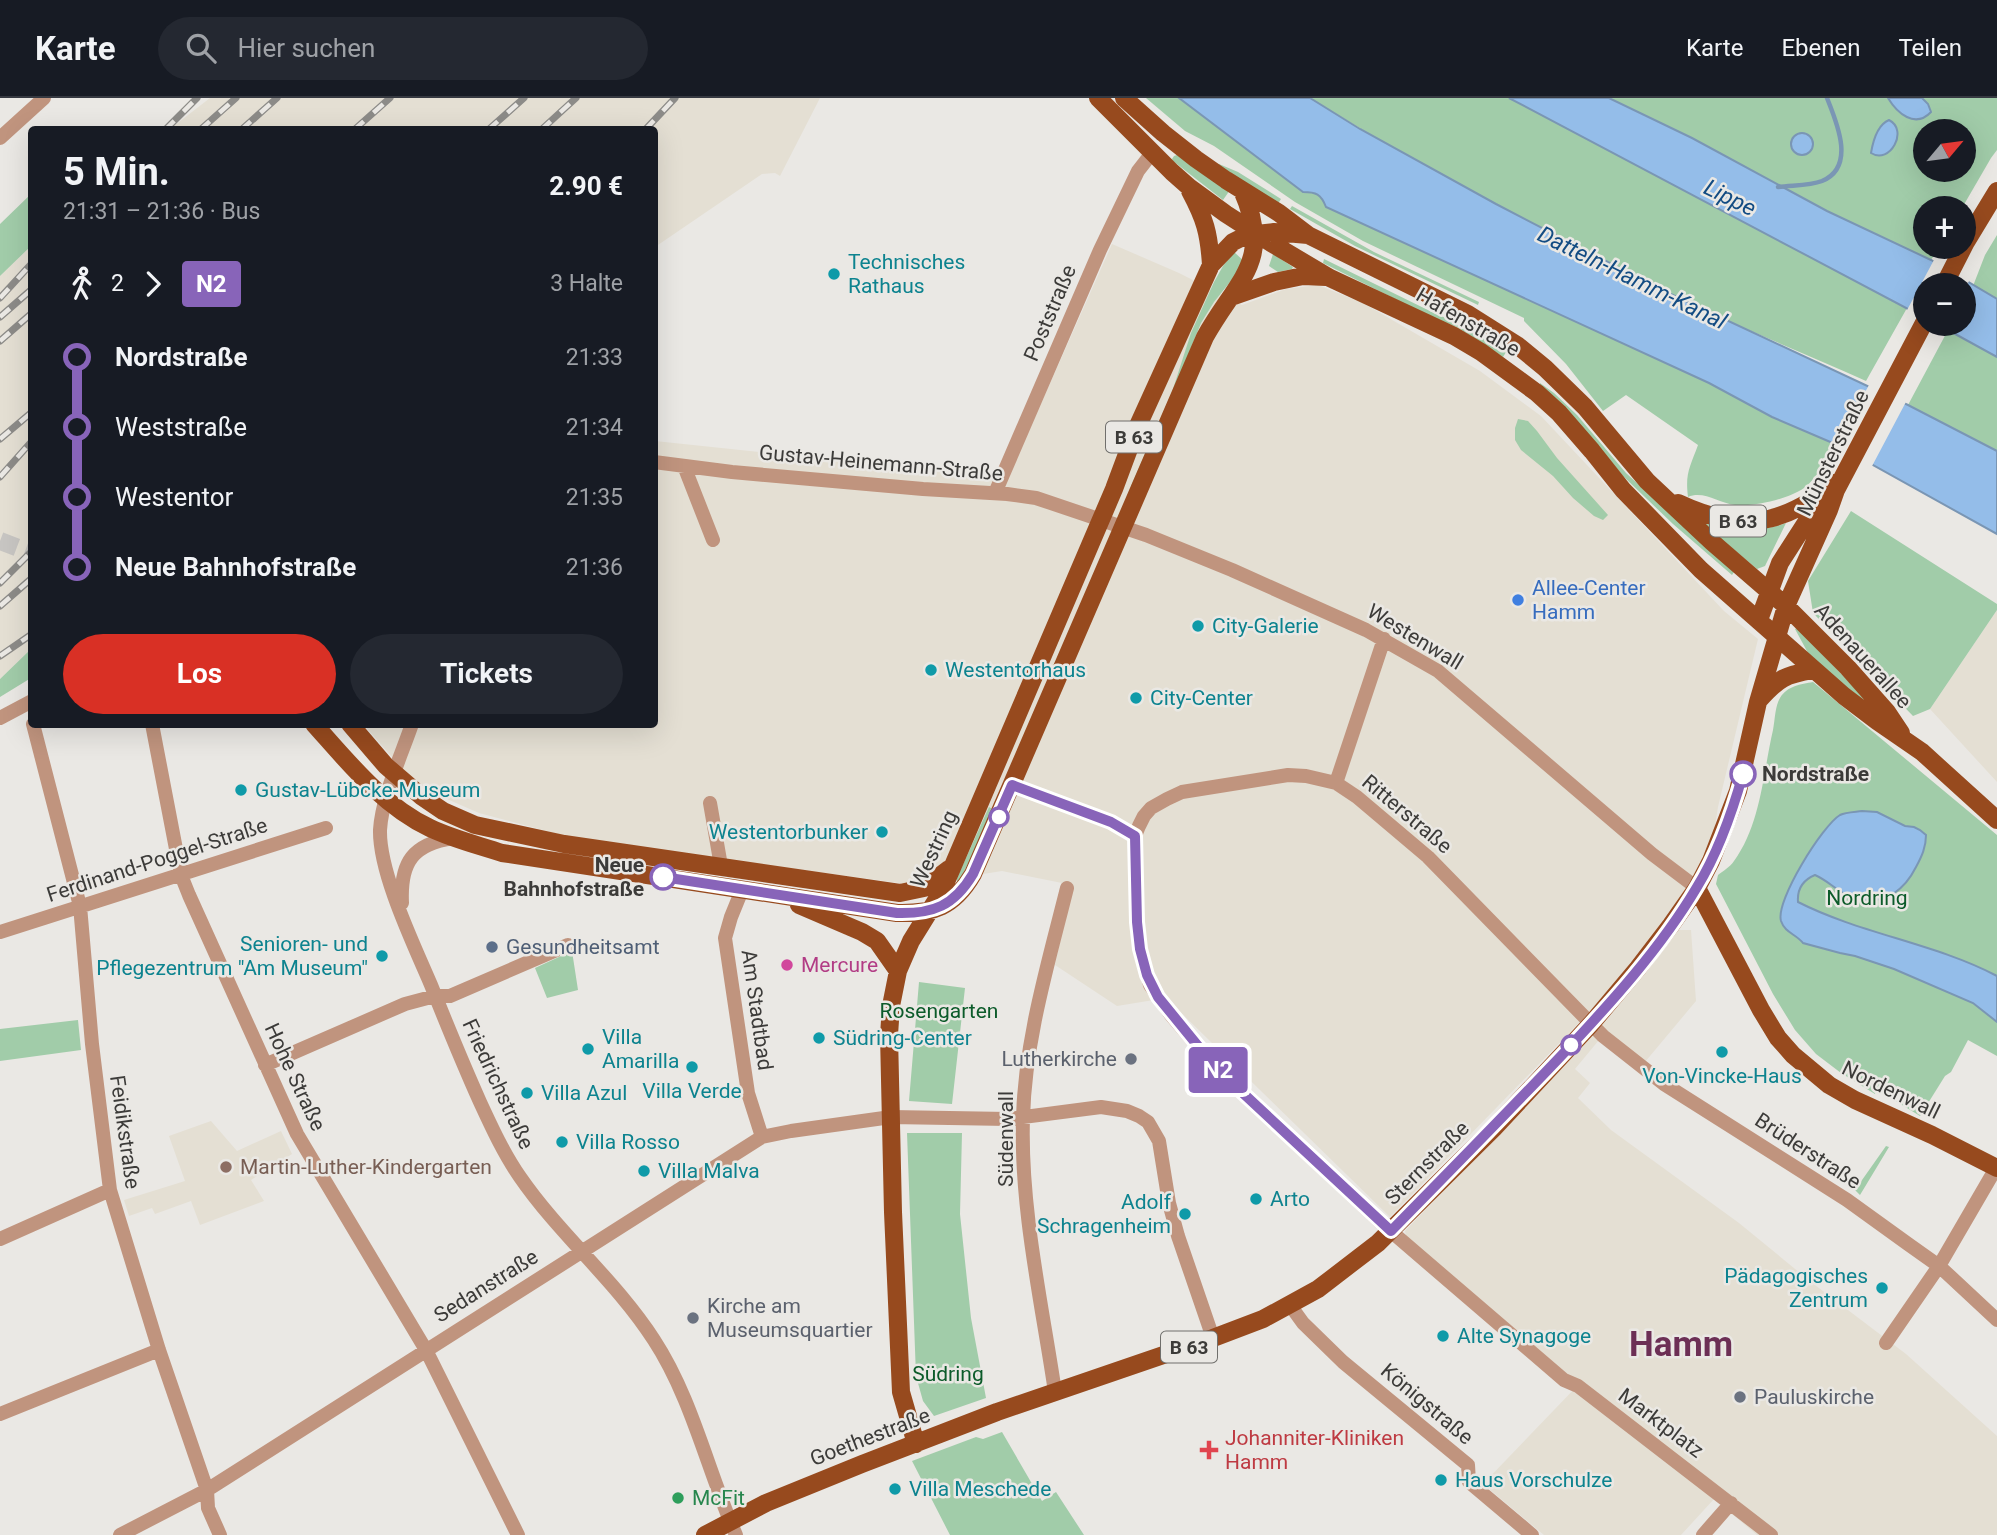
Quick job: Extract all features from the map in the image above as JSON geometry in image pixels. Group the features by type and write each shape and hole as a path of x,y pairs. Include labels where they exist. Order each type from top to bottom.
{"main road":[{"name":"Hafenstraße","path":"1098,98 1189,187 1254,233 1330,278 1454,336 1537,393 1559,413 1623,490 1670,539 1776,636"},
{"name":"Hafenstraße","path":"1124,98 1196,159 1308,235 1468,313 1517,345 1585,407 1647,481 1786,606"},
{"path":"1189,187 1208,229 1212,265"},
{"path":"1231,298 1253,258 1254,233 1250,210 1242,190"},
{"path":"1950,273 1997,191"},
{"name":"B 63","path":"1101,520 1147,405 1212,265 1233,242 1254,233 1308,235"},
{"name":"B 63","path":"1122,527 1205,337 1231,298 1274,282 1303,276 1330,278"},
{"name":"Münsterstraße","path":"1786,606 1820,506 1839,484 1917,336"},
{"name":"B 63","path":"1665,498 1709,517 1739,521 1778,517 1820,506"},
{"path":"1759,620 1780,563 1792,542 1820,506"},
{"name":"Westring","path":"930,911 994,775 1101,520"},
{"name":"Westring","path":"930,911 957,896 973,874 1122,527"},
{"name":"B 63","path":"1591,1024 1647,958 1697,888 1712,861 1738,791 1758,702 1786,606"},
{"name":"Adenauerallee","path":"1786,606 1856,677 1887,712 1905,739"},
{"name":"Adenauerallee","path":"1776,636 1877,722 1905,739 1997,820"},
{"path":"1758,702 1771,687 1787,675 1813,670"},
{"path":"317,728 345,760 386,798 428,827 502,853 897,913 930,911"},
{"path":"354,728 395,774 421,796 443,811 494,830 564,844 900,893 924,888 954,864"},
{"name":"Nordenwall","path":"1697,888 1761,1010 1778,1038 1793,1055 1829,1085 1855,1100 1997,1168"},
{"path":"777,895 877,941 898,971"},
{"name":"B 63","path":"916,1444 901,1392 889,1035 898,971 911,941 930,911"},
{"name":"Sternstraße","path":"1055,1392 1263,1319 1290,1306 1341,1272 1391,1231 1494,1128 1591,1024"},
{"name":"Goethestraße","path":"705,1535 733,1528 766,1503 997,1412 1055,1392"}],"street":[{"path":"0,138 44,98"},
{"name":"Poststraße","path":"995,493 1100,250 1138,171 1152,153"},
{"name":"Gustav-Heinemann-Straße","path":"658,463 732,472 1036,498 1101,520"},
{"path":"684,466 713,540"},
{"name":"Westenwall","path":"1101,520 1232,570 1384,639 1419,659 1446,677 1652,854 1697,888"},
{"path":"1336,783 1384,639"},
{"path":"0,718 28,708"},
{"name":"Feidikstraße","path":"34,728 80,906 90,1023 110,1190 159,1350 207,1490 208,1508 220,1535"},
{"name":"Hohe Straße","path":"153,728 181,875 265,1065 308,1155 426,1350 518,1535"},
{"name":"Friedrichstraße","path":"411,728 386,798 380,832 386,869 403,918 498,1142 531,1193 640,1320 667,1362 733,1528"},
{"name":"Ritterstraße","path":"1143,816 1175,795 1244,781 1289,775 1336,783 1357,797 1428,857 1591,1024"},
{"path":"709,803 721,866"},
{"name":"Marktplatz","path":"1143,816 1135,836 1137,922 1142,960 1154,991 1216,1068 1391,1231 1564,1380 1578,1386 1771,1535"},
{"name":"Ferdinand-Poggel-Straße","path":"0,932 326,828"},
{"name":"Friedrichstraße","path":"403,918 404,873 413,855 436,841 453,838"},
{"name":"Südenwall","path":"1055,1392 1024,1177 1023,1116 1027,1069 1037,1009 1067,888"},
{"name":"Am Stadtbad","path":"742,890 725,938 748,1093 762,1137"},
{"path":"265,1065 405,1004 435,996 450,996 568,945"},
{"name":"Brüderstraße","path":"1591,1024 1664,1084 1847,1200 1939,1266 1997,1320"},
{"name":"Sedanstraße","path":"120,1535 207,1490 320,1420 762,1137 791,1131 891,1117 994,1119 1101,1107 1139,1116 1148,1122 1159,1141 1169,1203 1178,1236 1213,1338"},
{"path":"1886,1343 1939,1266 1997,1168"},
{"path":"0,1239 110,1190"},
{"name":"Königstraße","path":"1290,1306 1343,1362 1468,1465 1469,1482 1532,1535"},
{"path":"0,1414 159,1350"},
{"path":"1703,1535 1731,1503"}],"shaded area":[{"path":"210,98 820,98 780,176 775,173 762,174 658,245 658,126 174,126"},
{"path":"1112,244 1179,273 1242,305 1286,289 1318,285 1363,303 1480,371 1541,416 1724,611 1758,639 1714,832 1702,862 1667,921 1614,987 1390,1217 1166,998 1117,1006 1055,965 1072,885 1002,871 914,885 581,840 479,813 417,786 367,728 658,728 658,441 1008,478"},
{"path":"28,249 28,652 0,679 0,276"},
{"path":"1997,610 1997,782 1930,709"},
{"path":"1677,930 1691,930 1696,1001 1645,1062 1600,1025"},
{"path":"1592,1034 1599,1040 1575,1069 1590,1083 1578,1098 1611,1130 1739,1223 1906,1354 1997,1436 1997,1535 1757,1535 1714,1499 1681,1535 1544,1535 1483,1484 1579,1384 1406,1236 1405,1231"},
{"name":"Martin-Luther-Kindergarten","path":"211,1121 237,1151 281,1131 292,1154 251,1180 264,1201 200,1225 191,1201 155,1214 152,1208 129,1216 124,1200 185,1181 169,1136"}],"green space":[{"path":"1146,98 1179,98 1236,141 1322,197 1326,207 1709,383 1772,417 1835,444 1813,480 1789,496 1743,505 1729,504 1699,495 1688,497 1688,476 1698,445 1626,395 1603,411 1566,364 1524,318 1363,241 1295,202 1214,146 1185,131"},
{"path":"1310,98 1509,98 1907,308 1866,381 1709,313 1570,244 1438,173"},
{"path":"1609,98 1997,98 1997,150 1969,196 1913,196 1913,252 1827,211 1692,138"},
{"path":"1177,155 1230,190 1223,200 1173,161"},
{"path":"1217,165 1238,172 1281,199 1277,205"},
{"path":"28,197 28,249 0,276 0,224"},
{"path":"1292,206 1374,252 1479,302 1478,305 1355,246 1290,209"},
{"path":"1997,235 1997,299 1976,288 1976,278"},
{"path":"1234,252 1245,262 1201,323 1135,487 1131,486 1172,392 1191,333 1214,282"},
{"path":"1273,254 1293,267 1292,269 1278,272 1269,266"},
{"path":"1324,259 1436,314 1484,333 1508,349 1503,357 1457,327 1433,318 1323,263"},
{"path":"1945,336 1959,336 1997,357 1997,451 1908,405"},
{"path":"1540,383 1577,415 1626,473 1734,572 1732,575 1623,476"},
{"path":"1518,419 1528,421 1608,515 1603,520 1594,516 1553,476 1521,450 1515,440"},
{"path":"1851,511 1997,604 1997,610 1930,709 1913,716 1813,613 1808,581"},
{"path":"1702,523 1734,529 1754,529 1786,523 1765,566 1757,569"},
{"path":"1797,628 1881,715 1879,717 1808,653 1795,629"},
{"path":"28,652 28,680 0,697 0,679"},
{"name":"Nordring","path":"1813,682 1997,835 1997,1056 1968,1040 1951,1072 1945,1076 1920,1116 1876,1089 1875,1094 1816,1054 1795,1030 1773,994 1716,884 1718,875 1734,861 1743,847 1756,815 1778,701 1790,688"},
{"path":"989,807 994,810 957,882 957,878"},
{"path":"572,951 578,990 547,998 535,968"},
{"name":"Rosengarten","path":"919,982 965,988 952,1104 909,1101"},
{"path":"78,1020 81,1050 0,1061 0,1029"},
{"name":"Südring","path":"907,1133 962,1133 960,1214 971,1318 986,1398 934,1416 923,1401 916,1376"},
{"path":"1886,1146 1889,1147 1860,1195 1855,1190"},
{"name":"Südring","path":"1002,1432 1042,1501 1056,1492 1084,1535 950,1535 912,1461 976,1437 983,1439"}],"water":[{"name":"Datteln-Hamm-Kanal","path":"1179,98 1310,98 1360,129 1496,204 1660,289 1908,405 1997,451 1997,534 1835,444 1772,417 1709,383 1326,207 1317,195 1303,192"},
{"name":"Lippe","path":"1509,98 1609,98 1692,138 1827,211 1913,252 1913,259 1929,259 1953,273 1913,273 1913,312"},
{"path":"1888,98 1922,98 1931,112 1925,117 1913,119 1896,109"},
{"path":"1889,120 1897,131 1895,145 1885,154 1871,153 1879,129"},
{"path":"1802,133 1810,136 1813,144 1810,152 1802,155 1794,152 1791,144 1794,136"},
{"path":"1976,287 1997,299 1997,357 1959,336 1976,336"},
{"path":"1862,811 1877,812 1905,826 1914,827 1926,835 1923,851 1912,875 1894,894 1878,900 1869,900 1847,895 1815,875 1802,886 1798,902 1847,922 1948,955 1997,976 1997,1022 1973,1003 1894,969 1803,943 1783,925 1781,911 1785,897 1812,848 1840,815"}],"pier":[{"path":"1937,259 1960,273 1927,273"},
{"path":"1913,299 1913,315 1906,312"},
{"path":"1870,383 1907,400 1871,468 1835,448"}],"waterway":[{"path":"1778,187 1822,181 1839,166 1839,132 1827,98"}],"tunnel":[{"path":"0,541 28,552"}],"railway":[{"path":"169,126 197,98"},
{"path":"204,126 236,98"},
{"path":"246,126 277,98"},
{"path":"358,126 390,98"},
{"path":"492,126 524,98"},
{"path":"545,126 576,98"},
{"path":"649,126 675,98"},
{"path":"0,298 28,267"},
{"path":"0,317 28,292"},
{"path":"0,341 28,316"},
{"path":"0,439 28,415"},
{"path":"0,477 28,446"},
{"path":"0,583 28,555"},
{"path":"0,606 28,582"},
{"path":"0,656 28,637"}],"bus line":[{"name":"N2","path":"663,877 897,913 930,911 949,902 965,887 1012,785 1111,822 1135,836 1140,949 1150,985 1158,997 1216,1068 1391,1231 1494,1128 1591,1024 1638,968 1697,888 1712,861 1743,774"}],"place":[{"name":"Technisches Rathaus","path":"834,274"},
{"name":"Allee-Center Hamm","path":"1518,600"},
{"name":"City-Galerie","path":"1198,626"},
{"name":"Westentorhaus","path":"931,670"},
{"name":"City-Center","path":"1136,698"},
{"name":"Nordstraße","path":"1743,774"},
{"name":"Gustav-Lübcke-Museum","path":"241,790"},
{"name":"Westentorbunker","path":"882,832"},
{"name":"Neue Bahnhofstraße","path":"663,877"},
{"name":"Gesundheitsamt","path":"492,947"},
{"name":"Senioren- und Pflegezentrum \"Am Museum\"","path":"382,956"},
{"name":"Mercure","path":"787,965"},
{"name":"Südring-Center","path":"819,1038"},
{"name":"Villa Amarilla","path":"588,1049"},
{"name":"Von-Vincke-Haus","path":"1722,1052"},
{"name":"Lutherkirche","path":"1131,1059"},
{"name":"Villa Verde","path":"692,1067"},
{"name":"Villa Azul","path":"527,1093"},
{"name":"Villa Rosso","path":"562,1142"},
{"name":"Martin-Luther-Kindergarten","path":"226,1167"},
{"name":"Villa Malva","path":"644,1171"},
{"name":"Arto","path":"1256,1199"},
{"name":"Adolf Schragenheim","path":"1185,1214"},
{"name":"Pädagogisches Zentrum","path":"1882,1288"},
{"name":"Kirche am Museumsquartier","path":"693,1318"},
{"name":"Alte Synagoge","path":"1443,1336"},
{"name":"Pauluskirche","path":"1740,1397"},
{"name":"Johanniter-Kliniken Hamm","path":"1209,1450"},
{"name":"Haus Vorschulze","path":"1441,1480"},
{"name":"Villa Meschede","path":"895,1489"},
{"name":"McFit","path":"678,1498"}],"district":[{"name":"Hamm","path":"1681,1344"}]}
